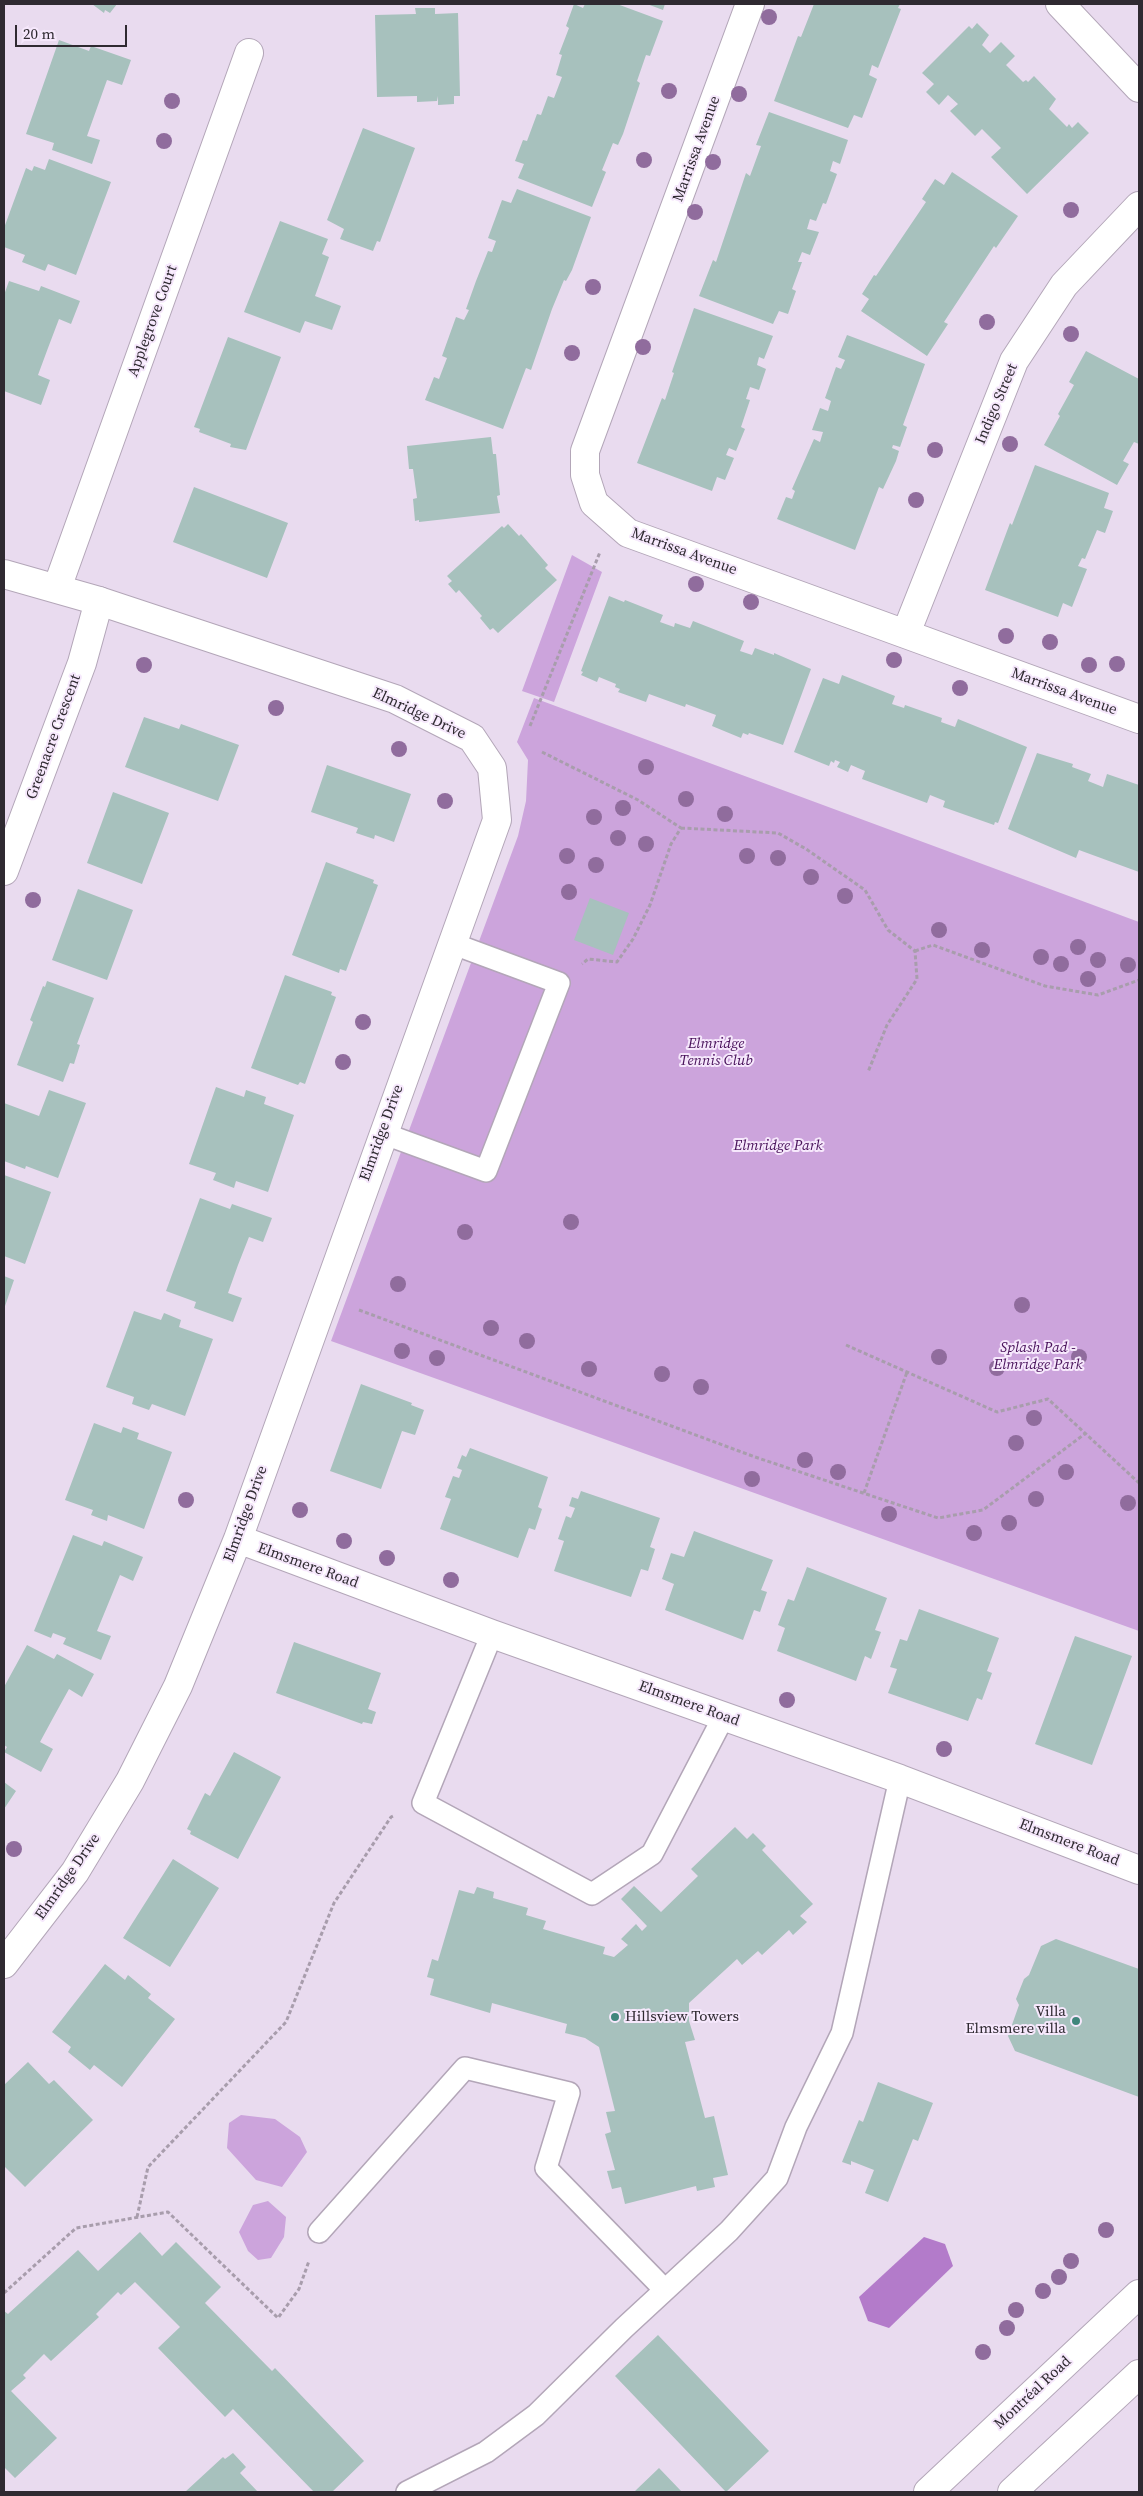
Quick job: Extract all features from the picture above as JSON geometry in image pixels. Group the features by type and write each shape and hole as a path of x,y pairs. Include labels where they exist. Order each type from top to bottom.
{"street":[{"name":"Marrissa Avenue","path":"750,4 585,451 585,475 594,503 628,533 906,632 1139,720"},
{"path":"1060,4 1139,88"},
{"name":"Applegrove Court","path":"57,588 249,53"},
{"name":"Indigo Street","path":"906,632 1014,361 1064,284 1139,206"},
{"name":"Elmridge Drive","path":"4,574 99,601 395,699 472,738 492,768 497,820 382,1133 238,1539 178,1686 130,1781 75,1872 4,1964"},
{"name":"Greenacre Crescent","path":"4,871 82,663 99,601"},
{"name":"Elmsmere Road","path":"238,1539 492,1634 900,1779 1139,1870"},
{"name":"Montréal Road","path":"928,2492 1139,2294"},
{"path":"1012,2492 1139,2374"}],"lane":[{"path":"382,1133 486,1171 559,983 451,943"},
{"path":"492,1634 423,1803 592,1894 652,1854 724,1716"},
{"path":"407,2492 486,2452 536,2415 665,2290 724,2236 777,2178 796,2127 842,2033 900,1779"},
{"path":"319,2232 465,2068 570,2093 546,2168 665,2290"}],"path":[{"path":"530,726 613,519"},
{"path":"542,752 638,800 680,828 778,833 806,849 865,890 888,930 915,951 917,979 887,1025 868,1072"},
{"path":"559,983 588,958 617,962 633,939 650,905 670,844 680,828"},
{"path":"915,951 933,945 1045,986 1098,995 1139,980"},
{"path":"359,1310 755,1457 938,1518 983,1510 1086,1432"},
{"path":"846,1345 997,1412 1048,1399 1086,1432 1139,1483"},
{"path":"864,1493 907,1372"},
{"path":"137,2217 148,2167 286,2022 334,1903 391,1817 423,1803"},
{"path":"4,2293 76,2228 168,2212 278,2318 299,2289 319,2232"}],"green space":[{"path":"572,555 602,572 554,702 522,691"},
{"name":"Elmridge Park","path":"534,698 1139,922 1139,1631 331,1341 518,836 526,801 528,760 517,742"},
{"path":"241,2115 275,2119 300,2137 307,2152 282,2187 256,2180 227,2148 229,2123"},
{"path":"268,2201 286,2217 284,2237 271,2258 258,2260 248,2251 239,2232 253,2205"}],"shaded area":[{"path":"924,2237 945,2244 953,2266 889,2328 868,2321 859,2297"}],"building":[{"path":"92,4 117,4 110,13 105,10 104,13"},
{"path":"574,4 583,8 585,4 617,4 663,21 650,56 646,55 637,81 640,83 623,134 618,145 613,143 602,170 606,172 592,207 518,178 524,164 515,161 523,140 527,141 537,114 541,115 548,96 554,98 562,77 556,75 562,55 559,54 569,28 566,26"},
{"path":"647,4 665,4 663,10"},
{"path":"814,4 900,4 898,8 901,9 878,68 872,65 869,75 877,79 862,118 854,115 848,128 774,101 798,36 801,37"},
{"path":"415,8 435,8 435,14 458,13 460,96 454,96 454,104 438,105 438,96 437,101 417,102 417,96 377,97 375,15 416,14"},
{"path":"977,23 989,35 982,45 990,53 1001,42 1015,56 1006,65 1023,82 1026,80 1028,82 1034,76 1056,99 1049,109 1067,127 1069,124 1072,128 1078,122 1089,133 1027,194 991,157 1001,148 982,129 975,136 950,111 958,104 948,95 939,105 926,92 934,84 922,73 969,26 972,29"},
{"path":"59,40 89,51 91,46 131,60 122,85 107,80 87,136 100,140 92,164 52,150 54,143 26,134"},
{"path":"769,112 848,140 840,164 833,161 830,171 837,174 826,204 823,203 816,221 810,219 807,229 819,232 810,255 802,252 798,262 802,262 792,289 796,291 788,314 779,311 773,324 699,296 713,260 716,262 746,173 750,176 761,146 756,145"},
{"path":"363,128 415,148 380,242 377,241 373,251 340,239 344,229 327,220"},
{"path":"49,159 111,182 76,275 48,264 45,271 22,262 25,255 4,247 4,228 26,168 32,171 34,166 45,170"},
{"path":"952,172 1018,216 996,248 994,246 944,322 948,324 927,356 861,311 869,299 862,294 926,202 922,199 935,179 944,185"},
{"path":"517,189 591,217 572,270 566,281 564,280 552,309 531,370 526,368 503,429 425,400 434,377 439,379 447,358 442,356 456,317 464,320 469,310 466,309 488,251 492,252 496,241 488,238 502,200 511,203"},
{"path":"280,221 328,239 322,254 329,257 315,296 341,306 332,330 305,321 300,333 244,312"},
{"path":"9,281 39,291 41,286 80,301 71,324 59,319 48,348 38,375 50,380 41,405 4,391 4,295"},
{"path":"694,308 773,336 764,359 759,357 757,365 766,369 759,390 750,387 746,399 750,400 741,427 745,429 736,451 729,448 726,455 734,458 725,480 717,477 712,491 637,463 662,398 665,400 674,373 672,372"},
{"path":"847,335 925,364 903,425 907,427 900,447 893,445 892,448 899,451 896,461 883,489 879,487 855,550 777,519 786,497 792,499 795,491 792,489 814,439 820,442 823,432 812,430 820,408 828,411 831,401 825,398 836,367 841,369 845,360 838,357"},
{"path":"228,337 281,357 246,450 230,447 231,444 199,432 200,429 194,427"},
{"path":"1086,351 1139,379 1139,444 1134,442 1123,461 1129,464 1117,485 1044,445 1074,385 1069,382"},
{"path":"491,437 493,454 496,454 500,495 497,496 500,513 415,521 413,499 417,498 413,469 409,469 407,446"},
{"path":"1035,465 1109,493 1104,508 1113,511 1105,533 1097,530 1085,559 1082,558 1078,566 1087,569 1072,607 1063,603 1058,617 985,590 1010,523 1012,525"},
{"path":"194,487 288,523 267,578 173,542"},
{"path":"508,524 519,536 521,534 548,565 545,568 557,580 498,633 493,628 490,630 480,618 482,616 459,590 456,593 448,584 452,581 447,576 502,526 504,528"},
{"path":"609,596 624,602 625,600 663,615 660,622 674,627 675,623 690,628 693,621 744,641 740,651 752,655 755,648 774,655 774,653 811,669 783,745 749,733 748,735 743,733 741,738 712,726 716,715 686,704 685,707 649,694 646,702 618,692 620,689 615,687 616,684 599,677 597,682 581,675"},
{"path":"842,675 895,696 892,704 904,708 905,705 942,718 941,722 955,727 958,719 1027,747 998,823 995,822 994,825 943,807 945,801 930,795 927,803 862,779 865,771 851,765 848,772 837,767 840,762 835,760 834,763 831,761 829,766 794,752 823,678 839,684"},
{"path":"144,717 179,729 181,724 239,745 218,801 125,767"},
{"path":"1037,753 1073,764 1072,767 1091,774 1088,781 1103,787 1107,774 1139,785 1139,872 1079,850 1076,858 1008,829"},
{"path":"327,765 411,794 394,842 375,835 374,839 356,833 358,828 311,812"},
{"path":"113,792 169,813 142,884 87,863"},
{"path":"326,862 374,880 373,883 378,885 346,971 340,969 339,973 292,955"},
{"path":"78,889 133,910 107,980 52,960"},
{"path":"590,898 629,913 613,955 574,940"},
{"path":"285,975 332,992 331,995 336,997 305,1084 300,1082 298,1085 251,1068"},
{"path":"47,981 94,998 77,1044 80,1045 74,1064 70,1063 63,1082 17,1065 33,1022 30,1020 43,986 45,987"},
{"path":"216,1087 244,1097 246,1090 266,1097 264,1104 294,1115 268,1192 236,1181 234,1188 213,1180 216,1173 189,1164"},
{"path":"49,1090 86,1103 58,1178 26,1166 25,1169 4,1161 4,1103 39,1116"},
{"path":"4,1175 51,1192 25,1264 4,1256"},
{"path":"200,1198 230,1209 232,1204 272,1218 263,1242 249,1237 238,1265 228,1293 242,1298 233,1322 194,1308 196,1302 166,1291"},
{"path":"4,1276 14,1280 4,1309"},
{"path":"134,1311 161,1320 164,1313 181,1320 179,1327 213,1339 185,1416 152,1404 149,1410 132,1404 134,1397 106,1387"},
{"path":"361,1384 412,1403 411,1405 424,1410 415,1435 402,1431 381,1489 330,1471"},
{"path":"94,1423 121,1433 123,1427 139,1433 137,1439 172,1452 144,1529 108,1515 107,1521 91,1515 93,1510 65,1500"},
{"path":"470,1448 548,1477 538,1507 542,1509 535,1530 529,1528 518,1558 440,1529 451,1499 445,1497 453,1476 459,1478 462,1470 457,1468 462,1455 466,1457"},
{"path":"581,1491 660,1518 650,1547 655,1549 648,1571 641,1569 631,1597 554,1571 564,1541 558,1539 566,1516 571,1518 575,1508 569,1506 572,1497 578,1499"},
{"path":"694,1531 773,1560 761,1590 767,1592 760,1612 754,1610 743,1640 665,1610 674,1584 662,1579 671,1553 684,1557"},
{"path":"73,1535 102,1546 104,1541 143,1557 133,1581 120,1575 97,1631 111,1636 101,1660 63,1644 66,1638 53,1633 51,1638 34,1631"},
{"path":"807,1567 887,1598 875,1630 881,1632 871,1659 865,1656 856,1681 777,1651 785,1628 778,1625 788,1599 794,1601"},
{"path":"919,1609 999,1638 987,1671 992,1673 982,1700 977,1698 968,1721 888,1693 897,1669 890,1667 900,1639 907,1641"},
{"path":"1075,1636 1132,1656 1092,1765 1035,1744"},
{"path":"294,1642 381,1673 368,1709 376,1712 372,1724 363,1722 362,1724 276,1693"},
{"path":"27,1645 54,1659 57,1654 94,1674 82,1697 69,1689 40,1742 53,1749 41,1772 4,1752 7,1747 4,1745 4,1687"},
{"path":"234,1752 281,1777 238,1859 190,1834 191,1831 187,1829 205,1793 210,1796"},
{"path":"4,1782 16,1791 4,1809"},
{"name":"Hillsview Towers","path":"735,1827 747,1839 753,1833 766,1846 762,1850 813,1904 800,1916 807,1922 793,1935 789,1930 762,1955 758,1951 742,1965 737,1959 689,2003 689,2021 695,2040 685,2042 705,2118 714,2116 728,2175 713,2178 715,2187 697,2191 696,2186 625,2204 621,2187 612,2189 607,2171 615,2170 605,2134 611,2132 606,2112 615,2111 599,2047 585,2038 565,2033 567,2024 492,2003 490,2013 430,1995 434,1979 427,1977 432,1959 438,1961 459,1890 474,1894 477,1887 494,1892 493,1898 528,1908 526,1915 546,1921 543,1929 605,1947 603,1954 614,1957 628,1945 621,1939 636,1924 642,1931 647,1926 621,1899 634,1886 661,1912 698,1876 691,1869"},
{"path":"173,1859 219,1888 170,1967 123,1938"},
{"name":"Villa Elmsmere villa","path":"1056,1939 1139,1969 1139,2097 1015,2051 1008,2036 1019,2005 1016,1999 1024,1979 1029,1975 1041,1946"},
{"path":"105,1964 125,1980 128,1975 151,1994 148,1998 175,2019 122,2087 94,2065 90,2070 68,2052 71,2047 52,2032"},
{"path":"28,2062 49,2084 54,2080 93,2120 25,2187 4,2166 4,2085"},
{"path":"878,2082 933,2103 918,2141 913,2139 888,2202 865,2193 874,2170 851,2161 851,2165 842,2162 859,2120 863,2122"},
{"path":"140,2232 162,2256 176,2242 221,2287 205,2303 272,2371 275,2368 364,2461 332,2492 314,2492 233,2409 225,2417 158,2348 180,2327 135,2282 121,2295 118,2292 96,2314 99,2317 51,2361 44,2354 23,2375 26,2378 11,2391 57,2438 15,2478 4,2467 4,2311 8,2314 78,2250 98,2271"},
{"path":"658,2335 769,2451 726,2492 615,2376"},
{"path":"233,2453 246,2467 240,2473 258,2492 185,2492 223,2457 225,2459"},
{"path":"659,2468 682,2492 633,2492 635,2491"}],"place":[{"name":"Hillsview Towers","path":"615,2017"},
{"name":"Villa Elmsmere villa","path":"1076,2021"}],"park label":[{"name":"Elmridge Tennis Club","path":"716,1052"},
{"name":"Splash Pad - Elmridge Park","path":"1038,1356"}]}
